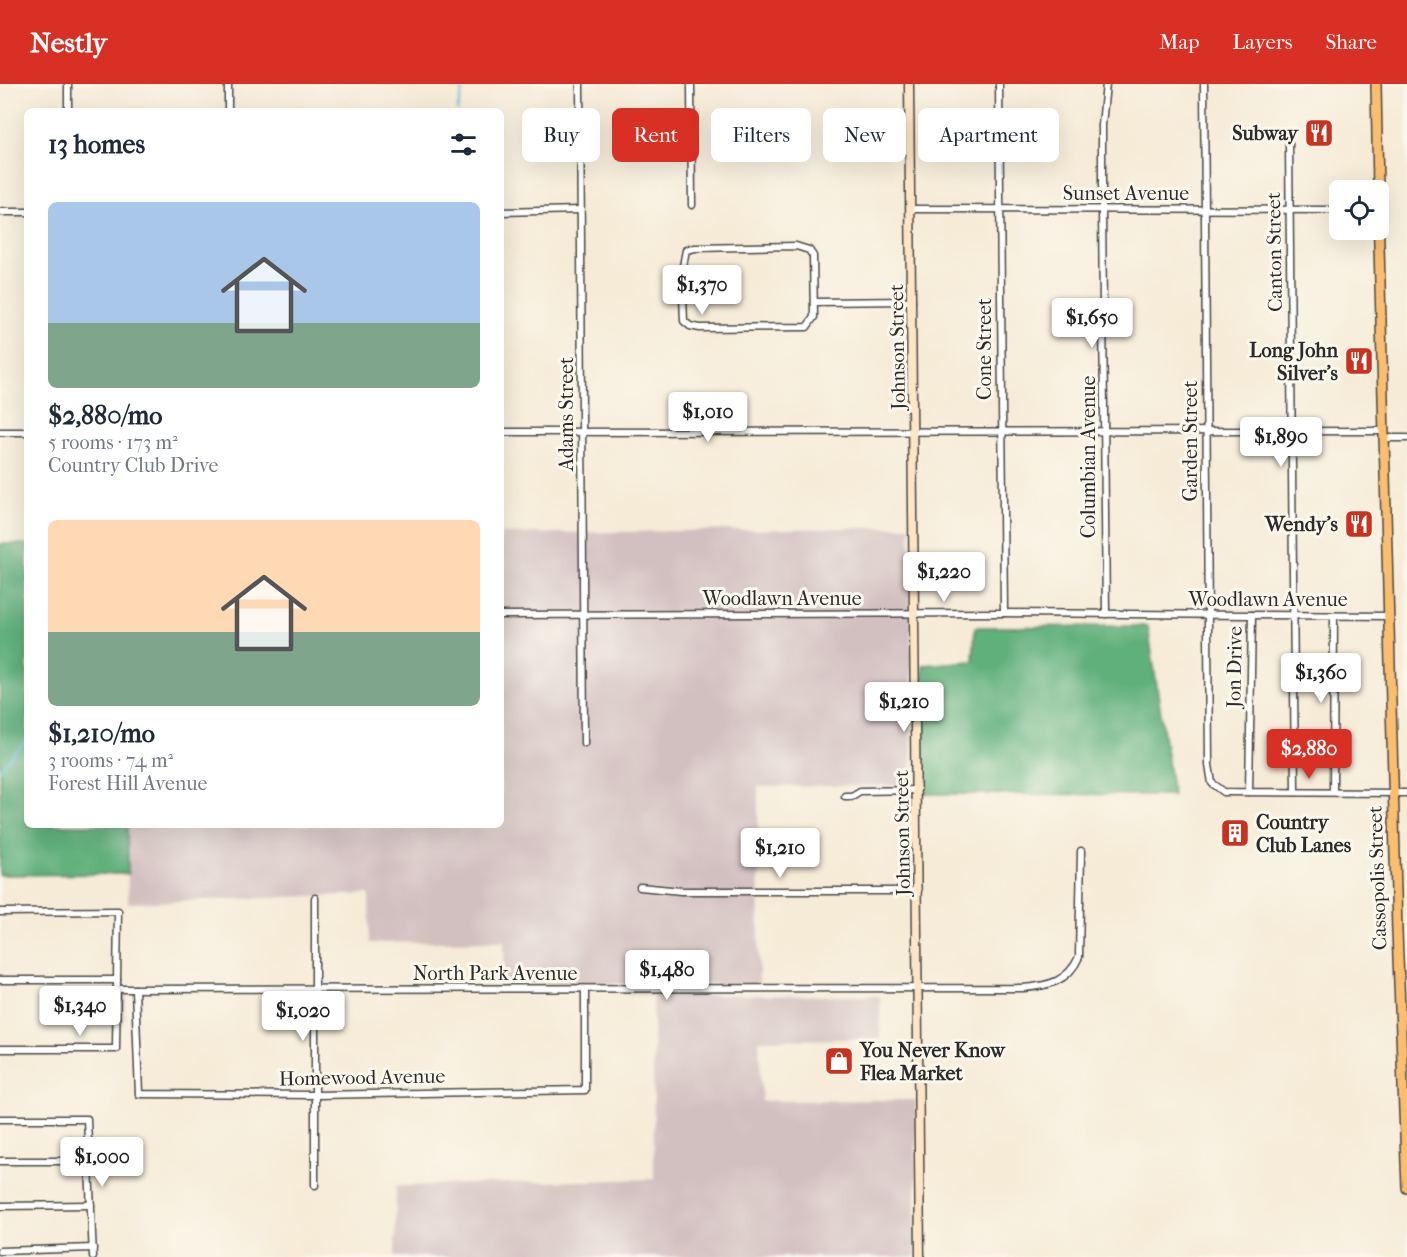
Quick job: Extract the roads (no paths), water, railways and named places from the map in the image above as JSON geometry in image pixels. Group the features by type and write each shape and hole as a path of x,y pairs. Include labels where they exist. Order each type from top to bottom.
{"main road":[{"path":"1376,84 1378,180"},
{"name":"Cassopolis Street","path":"1379,240 1396,921 1404,1046 1407,1188"}],"street":[{"path":"68,84 68,108"},
{"path":"228,84 228,108"},
{"name":"Adams Street","path":"580,84 584,743"},
{"path":"691,84 692,205"},
{"name":"Johnson Street","path":"909,84 920,988 920,1257"},
{"name":"Cone Street","path":"999,84 1004,613"},
{"name":"Columbian Avenue","path":"1106,84 1102,125 1106,614"},
{"name":"Garden Street","path":"1204,84 1209,765 1212,783 1224,792 1249,792"},
{"name":"Canton Street","path":"1289,144 1295,792"},
{"name":"Sunset Avenue","path":"912,209 1329,210"},
{"path":"504,212 580,210"},
{"path":"0,212 24,212"},
{"path":"695,248 804,248 813,256 814,302 814,317 807,327 690,326 684,321 682,314 682,261 686,250 695,248"},
{"path":"814,302 913,301"},
{"path":"0,432 24,432"},
{"path":"504,432 1293,432 1407,438"},
{"name":"Woodlawn Avenue","path":"504,615 1004,613 1388,616"},
{"name":"Jon Drive","path":"1249,792 1252,615"},
{"path":"1332,792 1334,616"},
{"path":"844,796 860,791 918,790"},
{"path":"1249,792 1407,793"},
{"name":"North Park Avenue","path":"117,989 1023,988 1048,986 1064,978 1075,967 1079,957 1081,851"},
{"path":"640,887 681,891 919,891"},
{"path":"315,898 315,1185"},
{"path":"0,912 118,911 116,1049 0,1049"},
{"path":"1396,921 1407,921"},
{"path":"0,980 117,980"},
{"name":"Homewood Avenue","path":"135,989 139,1094 316,1095 585,1090 585,989"},
{"path":"0,1119 87,1119 93,1257"},
{"path":"0,1161 89,1161"},
{"path":"0,1206 91,1205"},
{"path":"0,1251 93,1248"}],"waterway":[{"path":"458,108 464,84"},
{"path":"0,769 24,743"}],"place":[{"name":"Subway","path":"1319,133"},
{"name":"Long John Silver's","path":"1359,361"},
{"name":"Wendy's","path":"1359,524"},
{"name":"Country Club Lanes","path":"1235,833"},
{"name":"You Never Know Flea Market","path":"839,1061"}]}
